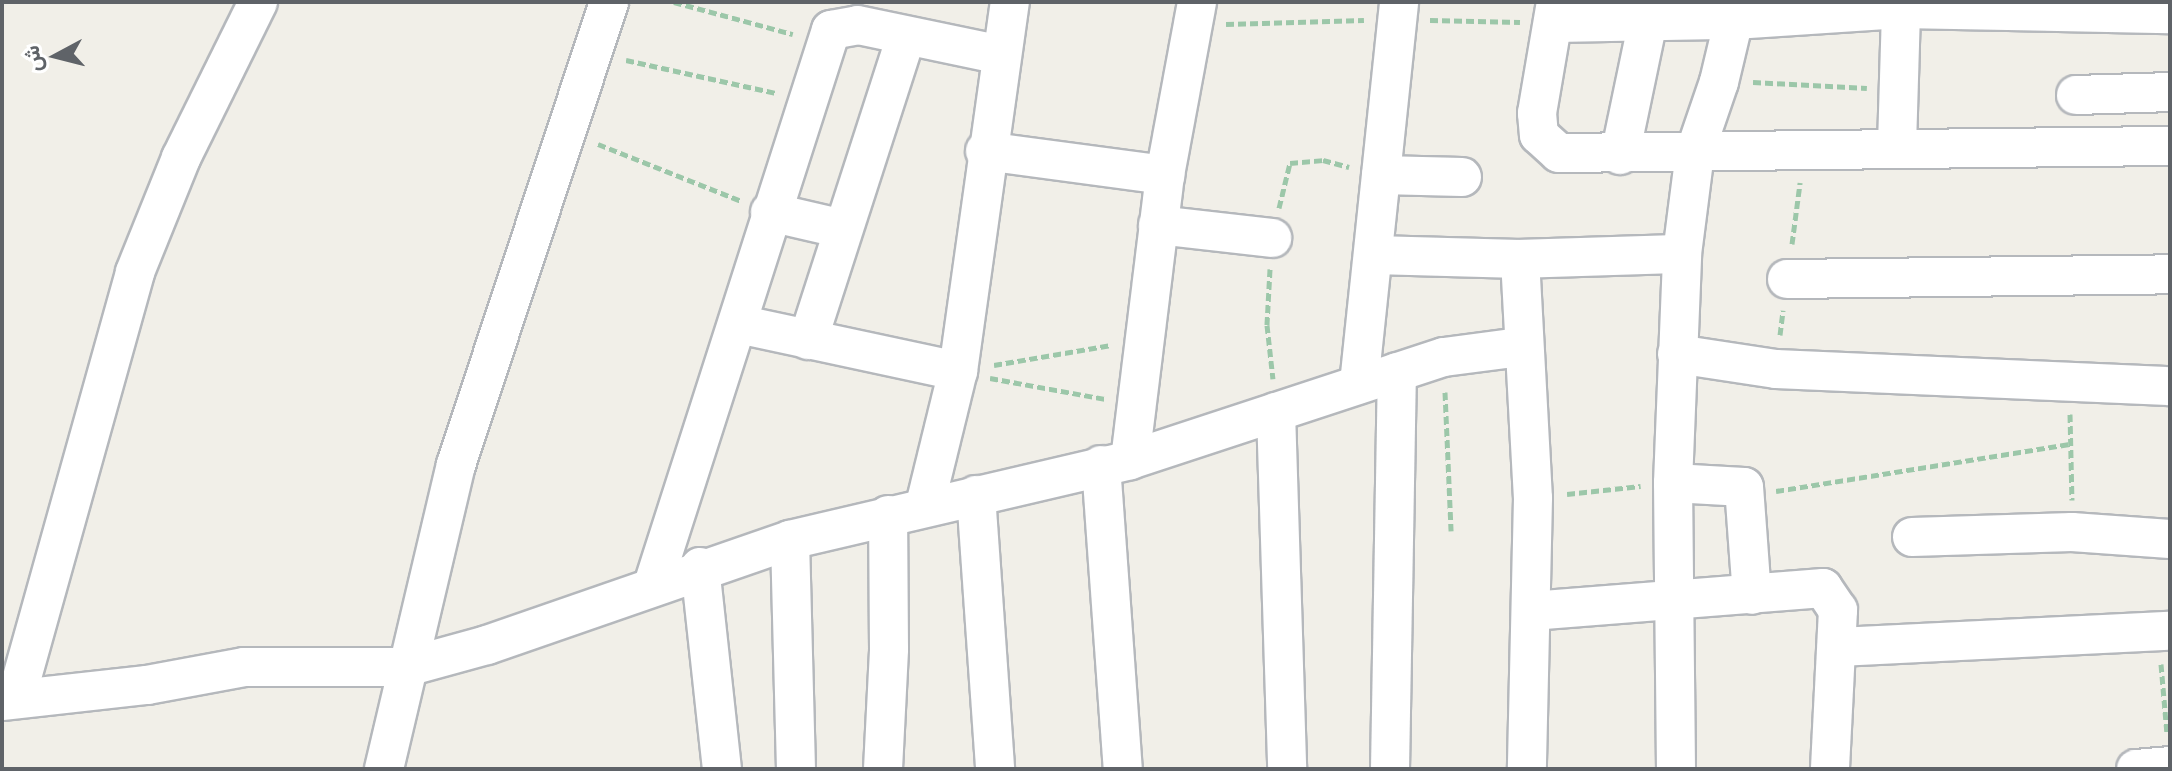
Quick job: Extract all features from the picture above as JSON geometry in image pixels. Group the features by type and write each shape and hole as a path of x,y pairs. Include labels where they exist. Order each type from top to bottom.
{"street":[{"path":"258,2 199,120 135,272 9,700 147,685 244,667 407,667 487,645 700,567 790,540 925,505 1116,463 1444,357 1521,347"},
{"path":"384,769 456,465 609,2"},
{"path":"925,505 958,371 985,151 1010,2"},
{"path":"1897,146 1901,9"},
{"path":"2170,14 1901,9 1556,13 1537,113 1539,135 1559,153 1620,155 1897,146 2170,146"},
{"path":"1359,384 1398,11"},
{"path":"1676,769 1677,598 1673,483 1682,254 1695,152 1719,82 1736,11"},
{"path":"1620,155 1650,12"},
{"path":"1123,769 1116,463 1135,401 1146,339 1165,175 1195,13"},
{"path":"653,585 738,324 824,42 831,30 845,24 1001,55"},
{"path":"808,340 906,37"},
{"path":"2076,95 2170,92"},
{"path":"985,151 1165,175"},
{"path":"1381,175 1462,177"},
{"path":"770,212 843,229"},
{"path":"1158,225 1272,238"},
{"path":"1374,255 1520,259 1682,254"},
{"path":"1520,259 1521,347 1533,498 1527,769"},
{"path":"1787,279 2170,274"},
{"path":"738,324 958,371"},
{"path":"1677,354 1776,369 2170,386"},
{"path":"1390,769 1397,372"},
{"path":"1276,412 1287,769"},
{"path":"1673,483 1738,483 1749,495 1752,595"},
{"path":"976,495 995,769"},
{"path":"883,769 889,649 888,515"},
{"path":"1912,537 2072,532 2170,539"},
{"path":"790,540 796,769"},
{"path":"700,567 722,769"},
{"path":"1531,611 1823,588 1838,610 1830,769"},
{"path":"1837,647 2164,632"},
{"path":"2136,769 2169,757"}],"path":[{"path":"674,2 824,42"},
{"path":"1195,13 1556,13"},
{"path":"593,52 807,100"},
{"path":"1719,82 1900,90"},
{"path":"567,132 770,212"},
{"path":"1776,369 1804,150"},
{"path":"1276,412 1267,325 1272,238 1290,163 1323,160 1381,175"},
{"path":"958,371 1146,339"},
{"path":"1444,357 1451,531"},
{"path":"958,371 1082,397 1135,401"},
{"path":"1749,495 2071,444 2072,532"},
{"path":"1533,498 1673,483"},
{"path":"2164,632 2169,757"}]}
